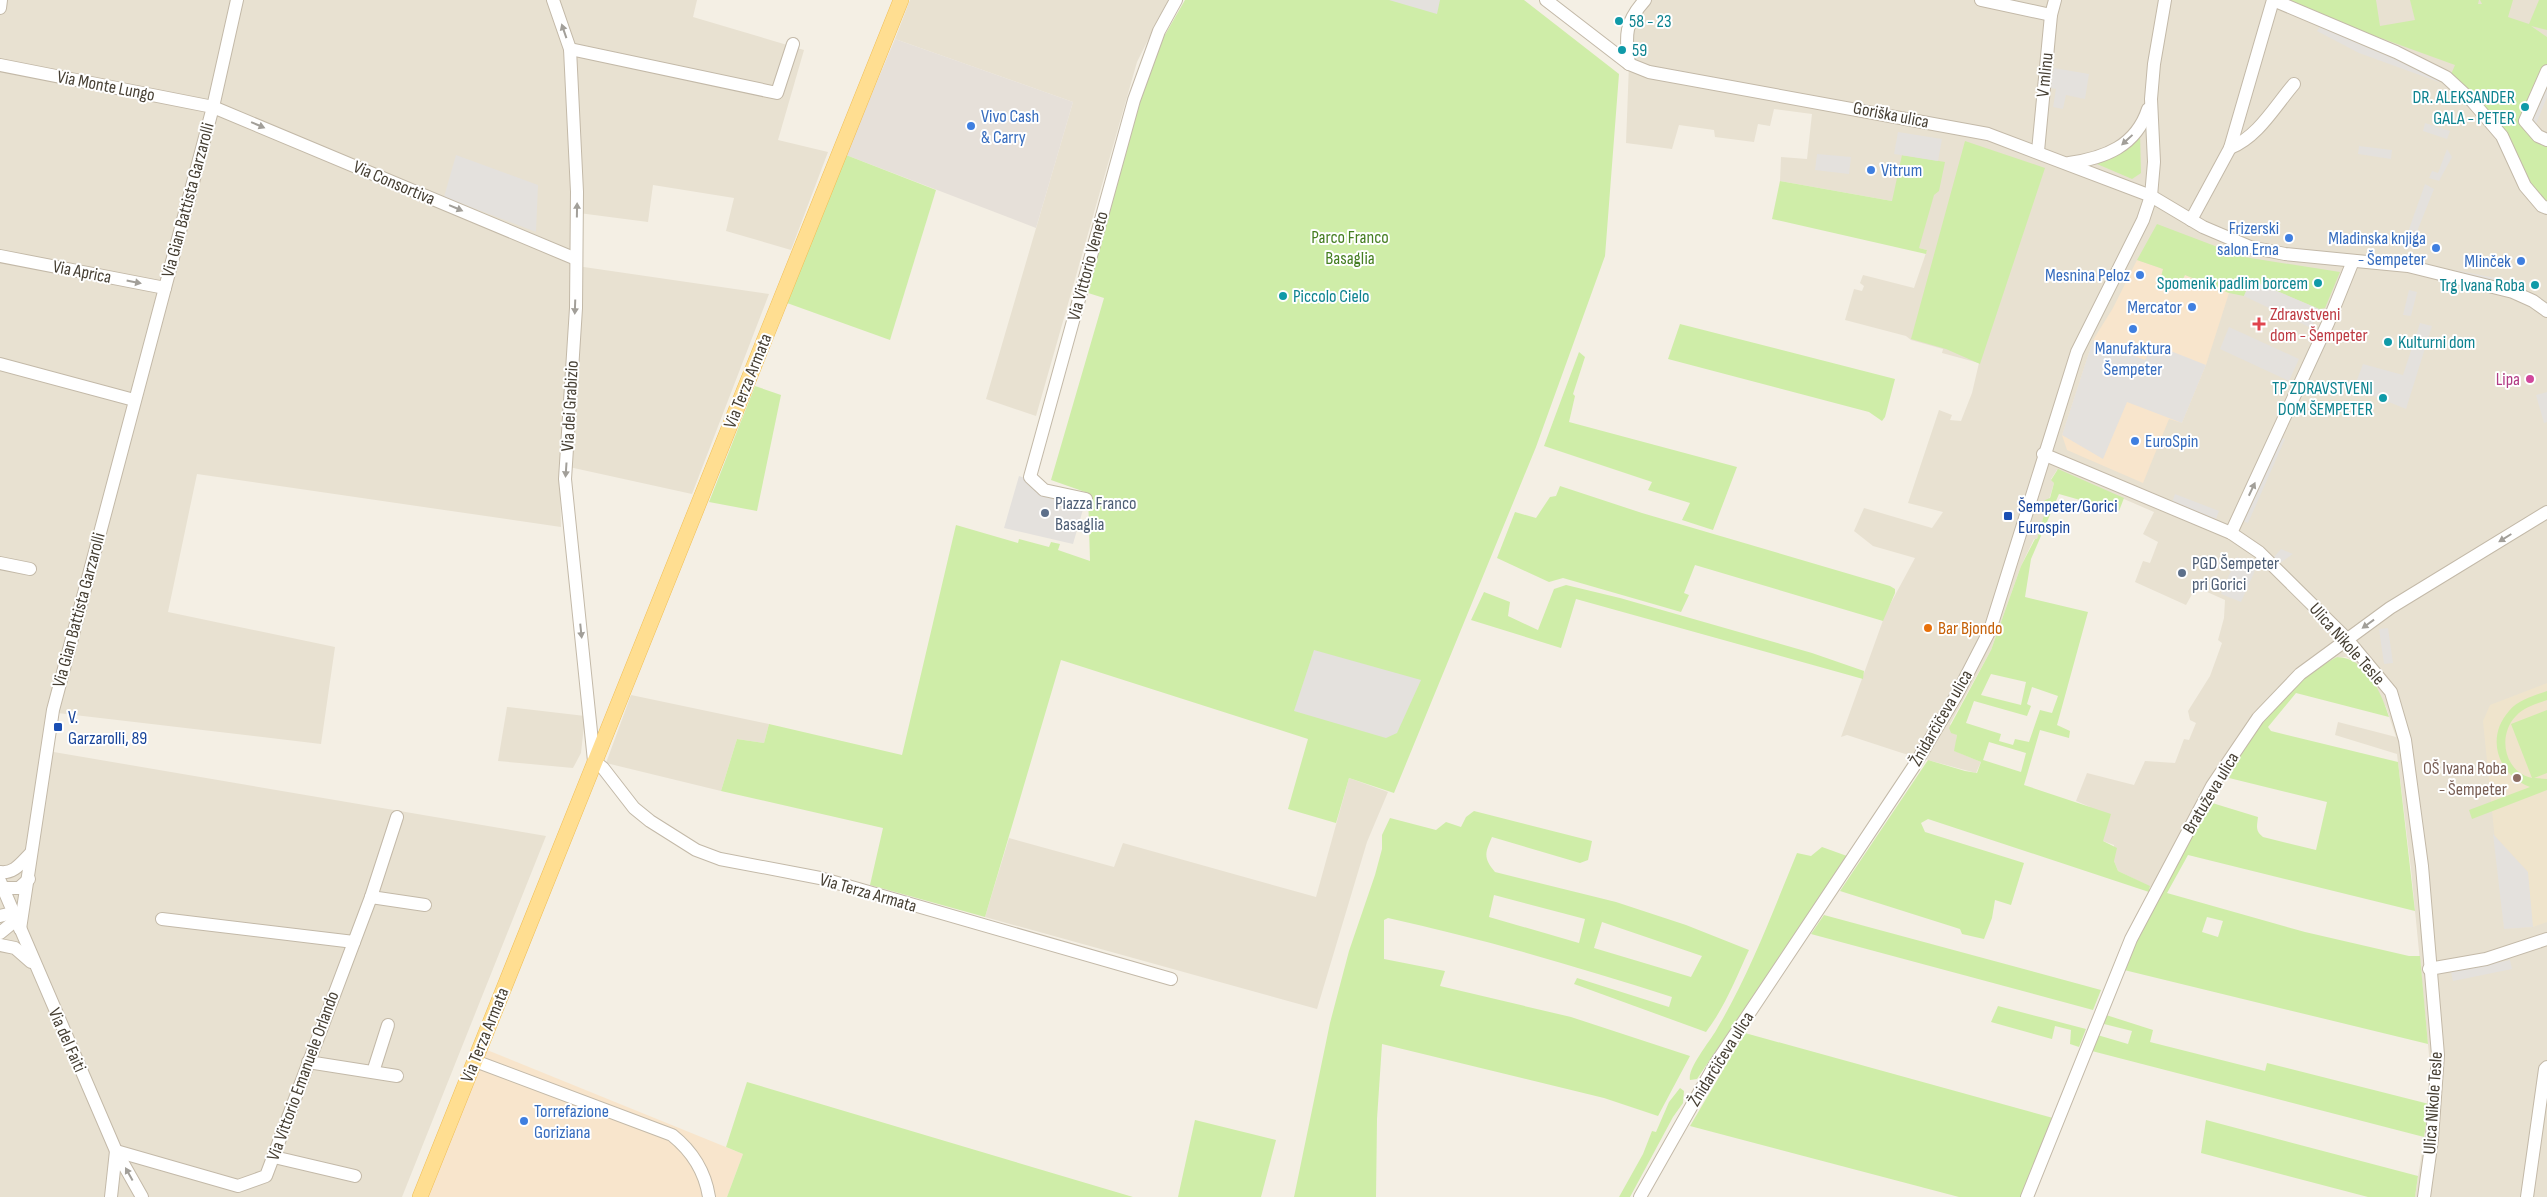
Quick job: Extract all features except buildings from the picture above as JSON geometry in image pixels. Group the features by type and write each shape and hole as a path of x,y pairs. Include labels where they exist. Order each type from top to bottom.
{"main road":[{"name":"Via Terza Armata","path":"420,1197 901,0"}],"street":[{"path":"0,8 1,0"},
{"name":"Via Gian Battista Garzarolli","path":"18,924 28,879 30,853 53,710 212,107 237,0"},
{"name":"Via dei Grabizio","path":"553,0 570,49 577,192 576,308 565,479 594,761"},
{"name":"Via Vittorio Veneto","path":"1086,499 1044,490 1030,477 1134,100 1159,31 1176,0"},
{"path":"1546,0 1627,62"},
{"path":"1627,62 1626,44 1632,14 1645,0"},
{"path":"1981,0 2051,15"},
{"name":"V mlinu","path":"2038,151 2051,15 2055,0"},
{"path":"2067,163 2091,160 2117,149 2144,122 2151,99 2154,64 2165,0"},
{"path":"2191,220 2230,148 2273,0 2396,52 2446,77 2472,101 2502,136 2525,186 2542,206 2547,208"},
{"path":"570,49 777,93 793,44"},
{"name":"Goriška ulica","path":"1627,62 1649,72 1988,134 2038,151 2151,196 2223,237 2250,247 2285,254 2396,264 2516,293 2547,310"},
{"name":"Via Monte Lungo","path":"0,65 212,107"},
{"path":"2547,71 2525,121 2538,136 2547,140"},
{"path":"2230,148 2241,144 2256,130 2294,84"},
{"name":"Žnidarčičeva ulica","path":"1640,1197 1716,1063 1914,766 1956,696 1990,630 2077,352 2143,220 2151,196 2154,162 2151,99"},
{"name":"Via Consortiva","path":"212,107 576,259"},
{"name":"Via Aprica","path":"0,256 165,288"},
{"path":"2231,533 2328,324 2353,261"},
{"path":"0,364 134,400"},
{"name":"Ulica Nikole Tesle","path":"2044,454 2231,533 2259,552 2347,640 2391,692 2406,740 2422,866 2438,1068 2432,1139 2424,1197"},
{"name":"Bratuževa ulica","path":"2027,1197 2131,939 2212,786 2258,718 2300,674 2390,608 2547,512"},
{"path":"0,563 30,569"},
{"name":"Via Terza Armata","path":"594,761 603,768 634,808 650,821 696,850 720,859 820,878 1171,979"},
{"name":"Via Vittorio Emanuele Orlando","path":"116,1151 238,1186 266,1176 371,897 397,817"},
{"path":"28,879 19,888 2,881 30,853"},
{"name":"Via del Faiti","path":"2,881 36,968 116,1151 142,1197"},
{"path":"371,897 424,905"},
{"path":"0,916 8,914 18,924 0,933"},
{"path":"162,919 354,942"},
{"path":"2429,969 2486,959 2547,938"},
{"path":"0,945 16,948 36,968"},
{"path":"372,1072 388,1025"},
{"path":"475,1061 672,1134 685,1146 697,1162 707,1181 709,1197"},
{"path":"308,1062 397,1076"},
{"path":"2527,1197 2545,1069 2547,1067"},
{"path":"111,1197 116,1151"},
{"path":"274,1158 356,1176"}],"shaded area":[{"path":"0,0 697,0 693,17 804,50 778,140 828,152 791,250 726,231 734,198 653,185 648,222 571,212 570,265 769,294 692,494 560,465 561,527 197,474 168,612 335,647 321,744 49,712 42,750 546,836 402,1197 0,1197"},
{"path":"910,0 1168,0 1137,62 1036,416 986,399 1073,102 895,39"},
{"path":"1389,0 1440,0 1437,14"},
{"path":"1645,0 2547,0 2547,1197 2415,1197 2428,1112 2431,1075 2411,869 2397,754 2335,735 2338,722 2396,737 2386,707 2365,672 2353,661 2346,657 2337,657 2328,662 2281,704 2257,731 2236,759 2209,802 2161,892 2118,871 2114,861 2114,845 2103,841 2090,807 2076,801 2087,773 2134,785 2145,761 2175,763 2184,739 2189,740 2196,723 2190,720 2188,711 2210,676 2222,643 2218,640 2224,618 2225,600 2196,587 2186,605 2135,582 2143,561 2150,563 2158,542 2143,534 2154,512 2057,470 2051,479 2054,483 2037,539 2034,539 2021,566 1991,650 1950,724 1957,735 1955,751 1981,762 1976,773 1902,753 1847,735 1841,737 1886,612 1915,558 1873,546 1854,531 1864,508 1932,528 1943,512 1908,503 1939,410 1952,415 1950,420 1961,421 1972,393 1979,363 1942,353 1943,349 1911,340 1906,336 1845,320 1854,289 1862,291 1864,286 1860,283 1863,275 1914,288 1927,250 1884,240 1892,201 1780,181 1781,157 1807,159 1812,114 1774,109 1770,126 1758,124 1754,142 1715,137 1714,130 1679,125 1672,149 1626,143 1629,64 1626,44"},
{"path":"2321,25 2361,45 2442,77 2439,82 2359,53 2317,31"},
{"path":"895,39 1073,102 1036,228 846,155"},
{"path":"2054,68 2089,74 2085,99 2066,95 2063,109 2053,107 2056,89 2050,88"},
{"path":"2547,71 2547,97 2536,124 2526,119"},
{"path":"2425,123 2450,131 2447,139 2423,131"},
{"path":"1898,132 1942,139 1938,161 1894,154"},
{"path":"2359,146 2392,150 2391,159 2358,154"},
{"path":"2447,149 2452,157 2439,181 2429,178 2432,171 2438,173"},
{"path":"1817,154 1851,157 1849,174 1815,170"},
{"path":"456,155 538,185 536,232 444,197"},
{"path":"2425,184 2434,189 2410,249 2403,246"},
{"path":"2137,260 2163,269 2160,281 2178,289 2185,275 2229,293 2206,365 2182,423 2169,419 2143,483 2067,450 2062,435 2093,340 2113,308"},
{"path":"2455,270 2505,280 2505,284 2455,273"},
{"path":"2251,280 2319,309 2311,328 2244,296"},
{"path":"2409,290 2417,292 2411,316 2403,315"},
{"path":"2420,323 2432,326 2406,409 2354,388 2363,364 2403,375"},
{"path":"2229,327 2299,359 2289,381 2220,349"},
{"path":"2093,340 2145,360 2153,344 2206,365 2182,423 2127,402 2103,459 2062,435"},
{"path":"2547,392 2547,422 2544,423 2536,395"},
{"path":"2281,437 2285,439 2248,523 2243,521"},
{"name":"Piazza Franco Basaglia","path":"1019,476 1086,499 1073,544 1004,528"},
{"path":"2175,494 2219,511 2216,519 2172,502"},
{"path":"2281,549 2293,554 2280,563 2274,557"},
{"path":"2237,557 2257,566 2241,602 2221,594"},
{"path":"2388,628 2393,663 2384,664 2379,629"},
{"path":"1314,650 1421,680 1397,733 1386,738 1294,711"},
{"name":"OŠ Ivana Roba - Šempeter","path":"2547,683 2547,922 2533,927 2504,929 2483,721 2490,705"},
{"path":"631,695 769,724 764,743 737,739 721,791 606,763"},
{"path":"507,707 585,716 581,753 573,768 498,761"},
{"path":"1349,778 1388,792 1367,842 1317,1009 985,917 1009,838 1114,867 1123,843 1316,897"},
{"path":"2493,834 2528,872 2533,927 2504,929"},
{"path":"2510,960 2512,969 2453,981 2451,972"},
{"path":"487,1050 743,1154 727,1197 428,1197"}],"green space":[{"name":"Parco Franco Basaglia","path":"1185,0 1524,0 1619,74 1605,256 1536,447 1394,793 1349,778 1336,823 1288,809 1308,739 1061,660 985,917 870,885 883,828 721,791 737,739 764,743 769,724 902,755 956,525 1018,543 1019,539 1049,547 1051,542 1060,544 1058,550 1090,561 1088,493 1051,480 1104,298 1085,292 1154,54"},
{"path":"2276,0 2376,0 2380,26 2415,20 2410,0 2479,0 2478,4 2482,4 2480,0 2513,0 2508,17 2529,24 2539,0 2547,0 2547,30 2531,26 2547,37 2547,71 2525,121 2547,140 2547,208 2542,206 2506,144 2449,79 2455,65"},
{"path":"2140,133 2141,173 2132,179 2097,164 2119,152"},
{"path":"1965,141 2045,168 1980,364 1946,349 1911,339"},
{"path":"846,155 936,190 890,340 787,303"},
{"path":"1902,155 1945,162 1939,191 1934,195 1919,248 1927,250 1926,254 1772,219 1780,181 1892,201"},
{"path":"2157,224 2244,257 2340,272 2325,308 2319,309 2251,280 2244,296 2229,293 2185,275 2178,289 2160,281 2163,269 2137,260"},
{"path":"1680,324 1895,379 1885,417 1882,421 1869,412 1668,359"},
{"path":"1579,352 1585,357 1573,394 1575,396 1569,422 1737,467 1713,530 1682,520 1690,503 1648,490 1652,482 1544,446"},
{"path":"755,386 781,395 757,511 709,502"},
{"path":"2058,469 2124,498 2119,511 2059,494 2031,559 2025,597 2088,612 2057,725 2070,731 2069,738 2040,730 2024,785 2111,814 2103,841 2117,848 2114,861 2118,871 2150,886 2149,892 1928,819 1921,823 1925,832 2024,863 2011,905 1995,900 1992,918 1984,939 1962,934 1960,929 1840,891 1928,760 1977,773 1981,762 1954,751 1957,735 1951,733 1949,728 1991,650 2021,566 2035,539 2037,539 2044,515 2042,507 2045,500 2050,498 2054,483 2051,480","holes":["1991,674 2026,682 2021,705 1981,695","2032,687 2058,696 2052,713 2040,710 2029,742 2015,739 2013,745 1999,741 2001,734 1966,723 1974,701 2027,716 2031,706 2027,704","1989,742 2026,753 2021,772 1983,760"]},
{"path":"1560,486 1642,513 1890,586 1895,589 1895,593 1883,621 1695,565 1684,593 1689,595 1681,612 1563,578 1549,582 1497,558 1515,512 1536,518 1550,497 1556,496"},
{"path":"1566,585 1620,598 1812,653 1864,671 1863,679 1576,599 1561,648 1471,620 1484,592 1510,602 1508,616 1538,630 1554,589"},
{"path":"2337,657 2356,663 2371,678 2382,698 2389,717 2296,693 2268,727 2271,731 2398,762 2415,911 2188,855 2167,893 2305,932 2409,956 2420,956 2428,1044 2120,969 2209,802 2258,817 2258,830 2263,837 2316,850 2327,802 2225,777 2247,744 2274,710 2289,693 2321,667","holes":["2207,917 2223,921 2218,937 2202,932"]},
{"path":"2547,691 2547,700 2526,708 2516,716 2510,724 2505,742 2506,752 2515,768 2522,774 2532,778 2511,724 2547,710 2547,773 2534,778 2547,779 2547,790 2472,819 2469,810 2530,787 2510,774 2503,765 2498,755 2498,733 2502,722 2513,707 2526,699"},
{"path":"1474,811 1592,841 1588,860 1580,863 1492,837 1486,855 1488,863 1495,872 1616,902 1686,925 1749,950 1725,1002 1706,1032 1574,984 1577,978 1669,1007 1672,997 1495,944 1388,918 1384,920 1384,959 1445,971 1440,986 1571,1017 1690,1056 1658,1116 1604,1098 1382,1044 1377,1119 1376,1197 1294,1197 1330,1023 1349,951 1375,875 1382,849 1382,835 1390,818 1436,830 1446,822 1461,827 1466,817","holes":["1494,895 1585,919 1579,943 1489,917","1602,922 1702,956 1691,977 1594,948"]},
{"path":"1822,847 1847,856 1697,1079 1690,1080 1692,1068 1730,1006 1751,964 1797,853 1811,856"},
{"path":"1824,915 2101,990 2093,1010 1811,934"},
{"path":"1998,1006 2086,1029 2079,1047 2070,1044 2071,1030 2055,1026 2052,1039 1991,1022"},
{"path":"2103,1014 2153,1030 2150,1042 2265,1071 2267,1063 2429,1104 2424,1137 2088,1050 2094,1034 2128,1044 2132,1031 2100,1023"},
{"path":"1745,1033 2053,1118 2021,1197 1959,1197 1690,1126"},
{"path":"747,1082 1133,1197 727,1197 743,1154 726,1147"},
{"path":"1680,1088 1684,1091 1683,1103 1673,1117 1630,1197 1619,1197 1643,1154 1652,1131 1656,1132 1669,1102"},
{"path":"1195,1120 1276,1140 1261,1197 1178,1197"},
{"path":"2206,1120 2418,1176 2415,1197 2368,1197 2201,1153"}],"place":[{"name":"58 - 23","path":"1619,21"},
{"name":"59","path":"1622,50"},
{"name":"DR. ALEKSANDER GALA - PETER","path":"2525,107"},
{"name":"Vivo Cash & Carry","path":"971,126"},
{"name":"Vitrum","path":"1871,170"},
{"name":"Frizerski salon Erna","path":"2289,238"},
{"name":"Mladinska knjiga - Šempeter","path":"2436,248"},
{"name":"Mlinček","path":"2521,261"},
{"name":"Mesnina Peloz","path":"2140,275"},
{"name":"Spomenik padlim borcem","path":"2318,283"},
{"name":"Trg Ivana Roba","path":"2535,285"},
{"name":"Piccolo Cielo","path":"1283,296"},
{"name":"Mercator","path":"2192,307"},
{"name":"Zdravstveni dom - Šempeter","path":"2259,324"},
{"name":"Manufaktura Šempeter","path":"2133,329"},
{"name":"Kulturni dom","path":"2388,342"},
{"name":"Lipa","path":"2530,379"},
{"name":"TP ZDRAVSTVENI DOM ŠEMPETER","path":"2383,398"},
{"name":"EuroSpin","path":"2135,441"},
{"name":"Piazza Franco Basaglia","path":"1045,513"},
{"name":"Šempeter/Gorici Eurospin","path":"2008,516"},
{"name":"PGD Šempeter pri Gorici","path":"2182,573"},
{"name":"Bar Bjondo","path":"1928,628"},
{"name":"V. Garzarolli, 89","path":"58,727"},
{"name":"OŠ Ivana Roba - Šempeter","path":"2517,778"},
{"name":"Torrefazione Goriziana","path":"524,1121"}]}
